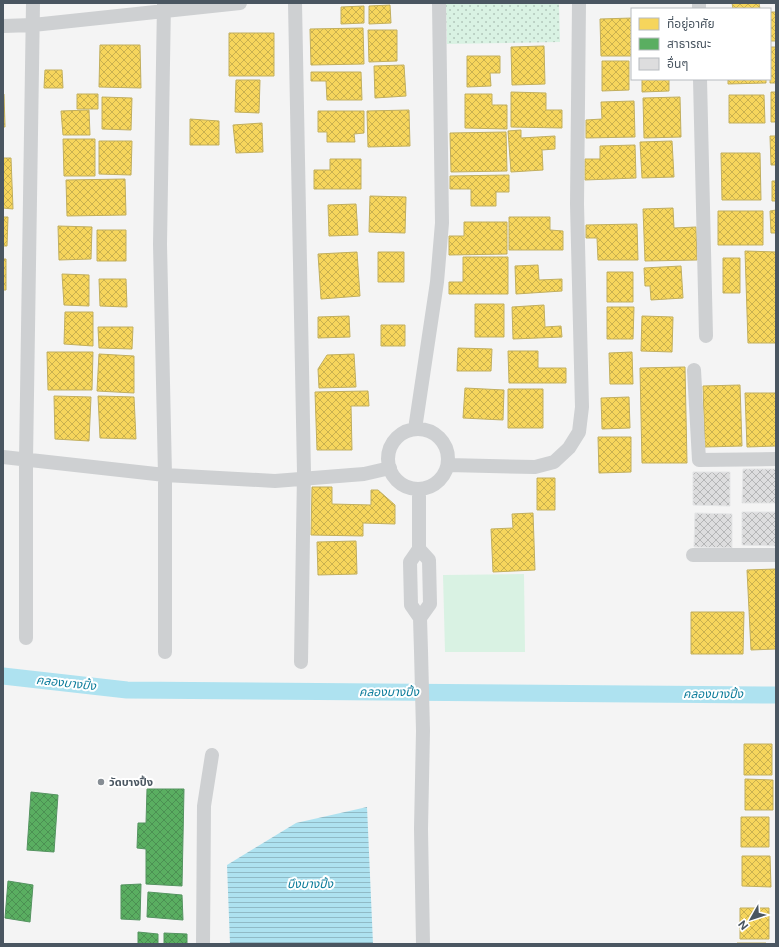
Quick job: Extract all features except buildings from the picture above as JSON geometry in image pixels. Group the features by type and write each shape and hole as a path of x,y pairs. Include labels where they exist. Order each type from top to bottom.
{"street":[{"path":"26,638 26,460 33,3"},
{"path":"3,26 33,25 164,7 240,3"},
{"path":"295,3 304,479 302,662"},
{"path":"415,429 437,282 442,223 439,3"},
{"path":"448,465 535,467 554,462 569,448 579,432 582,407 577,204 579,3"},
{"path":"164,7 160,244 165,475 165,652"},
{"path":"700,80 706,336"},
{"path":"694,370 699,460 776,459"},
{"path":"415,429 425,429 433,433 441,439 446,446 448,465 438,482 429,488 409,488 400,484 394,477 388,460 389,451 393,442 407,431 415,429"},
{"path":"3,457 165,475 275,481 364,474 390,468"},
{"path":"418,489 419,549 410,562 411,606 420,618 423,731 421,829 423,944"},
{"path":"419,549 429,560 430,604 420,618"},
{"path":"693,556 776,555"},
{"path":"203,944 204,806 212,755"}],"green space":[{"path":"446,3 559,3 560,42 447,44"},
{"path":"524,574 525,652 445,652 443,575"}],"water":[{"name":"บึงบางปิ้ง","path":"367,807 373,944 230,944 227,865 296,823"}],"waterway":[{"name":"คลองบางปิ้ง","path":"3,676 127,690 776,695"}],"place":[{"name":"วัดบางปิ้ง","path":"101,782"}]}
